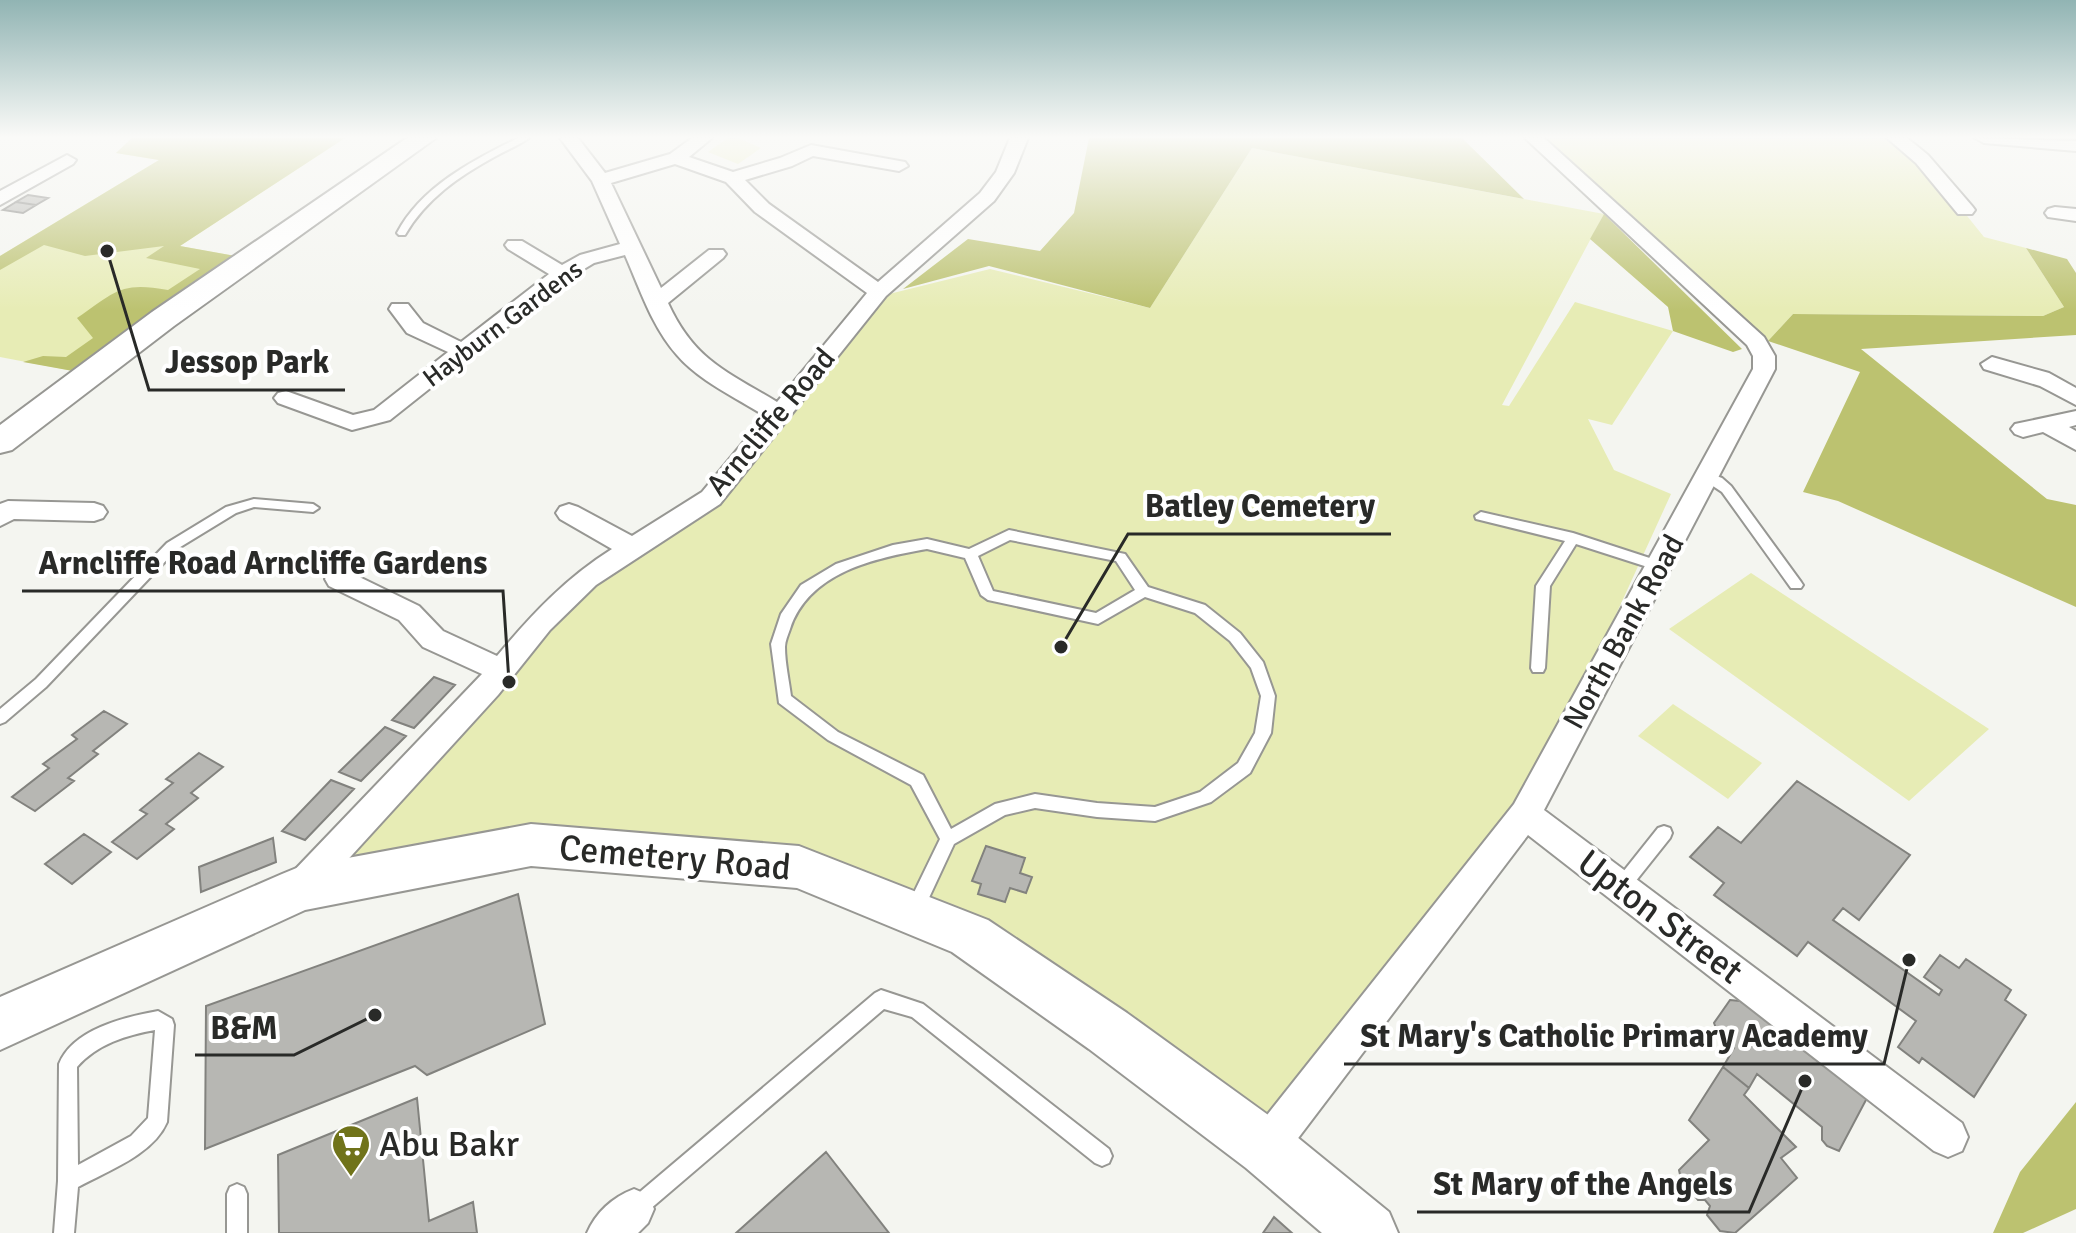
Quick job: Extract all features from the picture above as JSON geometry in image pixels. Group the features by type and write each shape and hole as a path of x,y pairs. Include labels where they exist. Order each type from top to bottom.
{"street":[{"path":"0,442 163,319 341,196"},
{"path":"608,196 669,329 685,351 700,365 778,413"},
{"path":"750,196 762,208 879,292"},
{"name":"Arncliffe Road","path":"299,889 501,670 540,623 586,578 711,498 879,292 988,196"},
{"name":"North Bank Road","path":"1266,1148 1525,814 1761,378 1764,356 1756,342 1597,196"},
{"path":"1953,196 1965,210"},
{"path":"2055,213 2076,215"},
{"path":"515,245 562,274"},
{"name":"Hayburn Gardens","path":"406,426 382,415 562,274 587,259 630,247"},
{"path":"658,301 716,254"},
{"path":"400,309 415,328 465,352"},
{"path":"1992,364 2007,374 2022,374 2047,381 2076,398"},
{"path":"286,398 352,423 382,415"},
{"path":"2023,429 2076,418"},
{"path":"2048,425 2076,442"},
{"path":"0,517 8,510 94,512"},
{"path":"569,513 634,549"},
{"path":"339,579 409,613 433,639 501,670"},
{"name":"Upton Street","path":"1525,814 1948,1137"},
{"name":"Cemetery Road","path":"0,1024 299,889 531,845 799,867 970,936 1108,1031 1266,1148 1368,1233"}],"lane":[{"path":"402,233 415,209 434,196"},
{"path":"1708,477 1729,490 1796,585"},
{"path":"0,718 41,683 172,546 231,510 254,503 313,508"},
{"path":"1481,516 1573,538 1660,566"},
{"path":"913,913 948,839 1001,809 1035,801 1155,814 1205,797 1244,768 1263,733 1268,696 1258,666 1235,637 1200,609 1143,591 1120,557 1009,535 970,554 927,544 893,550 841,567 806,589 788,614 778,644 784,699 833,736 917,780 948,839"},
{"path":"1538,668 1543,586 1573,538"},
{"path":"970,554 988,595 1098,619 1143,591"},
{"path":"1621,888 1664,833"},
{"path":"621,1221 881,999 917,1010 1102,1156"},
{"path":"64,1233 68,1181 68,1064 86,1044 158,1020 165,1025 157,1122 138,1143 68,1181"},
{"path":"237,1194 237,1233"}],"green space":[{"path":"100,196 257,196 180,246 241,257 73,371 0,357 0,256"},
{"path":"100,196 257,196 180,246 241,257 73,371 23,362 43,356 66,357 93,338 77,318 110,295 139,287 168,290 200,269 146,258 164,246 85,256 44,245 0,270 0,256"},
{"path":"1077,196 1222,196 1150,308 989,266 903,289 968,239 1040,251 1074,213"},
{"path":"1222,196 1506,196 1604,214 1502,405 1509,406 1575,302 1673,331 1612,425 1588,419 1614,470 1671,494 1525,814 1266,1148 1108,1031 799,867 531,845 299,889 540,623 675,524 877,297 990,269 1150,308"},
{"path":"1608,196 1951,196 1984,237 2026,248 2064,307 2043,316 1793,314 1768,341"},
{"path":"1604,214 1742,349 1733,352 1673,331 1668,307 1590,239"},
{"path":"2026,248 2067,259 2076,273 2076,335 1861,349 2047,499 2076,505 2076,607 1838,501 1803,492 1860,372 1768,341 1793,314 2043,316 2064,307"},
{"path":"1751,573 1989,729 1909,801 1669,629"},
{"path":"1673,704 1762,763 1728,799 1638,736"},
{"path":"2076,1102 2076,1209 2023,1233 1993,1233 2020,1172"}],"building":[{"path":"27,196 48,198 36,205 16,202"},
{"path":"16,202 36,205 23,213 3,210"},
{"path":"434,677 455,685 414,728 392,720"},
{"path":"104,711 127,724 93,751 98,754 68,778 74,781 35,811 12,797 49,768 43,764 77,739 72,735"},
{"path":"385,727 406,736 361,781 339,772"},
{"path":"199,753 223,767 191,793 198,798 166,824 174,829 137,859 112,842 147,814 140,810 173,783 166,779"},
{"path":"331,780 354,789 305,840 282,831"},
{"path":"1797,781 1910,855 1859,920 1843,908 1833,920 1939,995 1942,990 1924,977 1940,955 1959,968 1966,959 2011,990 2005,1000 2026,1015 1974,1097 1922,1058 1919,1063 1898,1047 1916,1021 1808,942 1797,956 1714,895 1724,883 1690,857 1718,827 1741,843"},
{"path":"84,834 111,852 72,884 45,864"},
{"path":"273,838 276,862 201,892 199,867"},
{"path":"986,846 1025,858 1020,873 1032,877 1026,893 1010,888 1005,902 978,894 981,884 972,881"},
{"path":"518,894 545,1024 427,1075 415,1066 205,1149 206,1006"},
{"path":"1730,1000 1740,1001 1789,1031 1786,1037 1867,1098 1839,1151 1822,1140 1822,1127 1757,1074 1749,1088 1723,1067 1734,1048 1719,1036 1714,1023"},
{"path":"1723,1067 1749,1088 1744,1095 1796,1147 1781,1158 1797,1178 1735,1233 1720,1231 1707,1215 1710,1206 1705,1200 1698,1200 1681,1179 1679,1170 1709,1140 1689,1120"},
{"name":"Abu Bakr","path":"417,1098 429,1221 473,1202 477,1233 279,1233 278,1155"},
{"path":"826,1152 889,1233 736,1233"},
{"path":"1274,1217 1292,1233 1263,1233"}],"place":[{"name":"Jessop Park","path":"107,251"},
{"name":"Batley Cemetery","path":"1061,647"},
{"name":"Arncliffe Road Arncliffe Gardens","path":"509,682"},
{"name":"St Mary's Catholic Primary Academy","path":"1909,960"},
{"name":"B&M","path":"375,1015"},
{"name":"St Mary of the Angels","path":"1805,1081"},
{"name":"Abu Bakr","path":"351,1178"}]}
